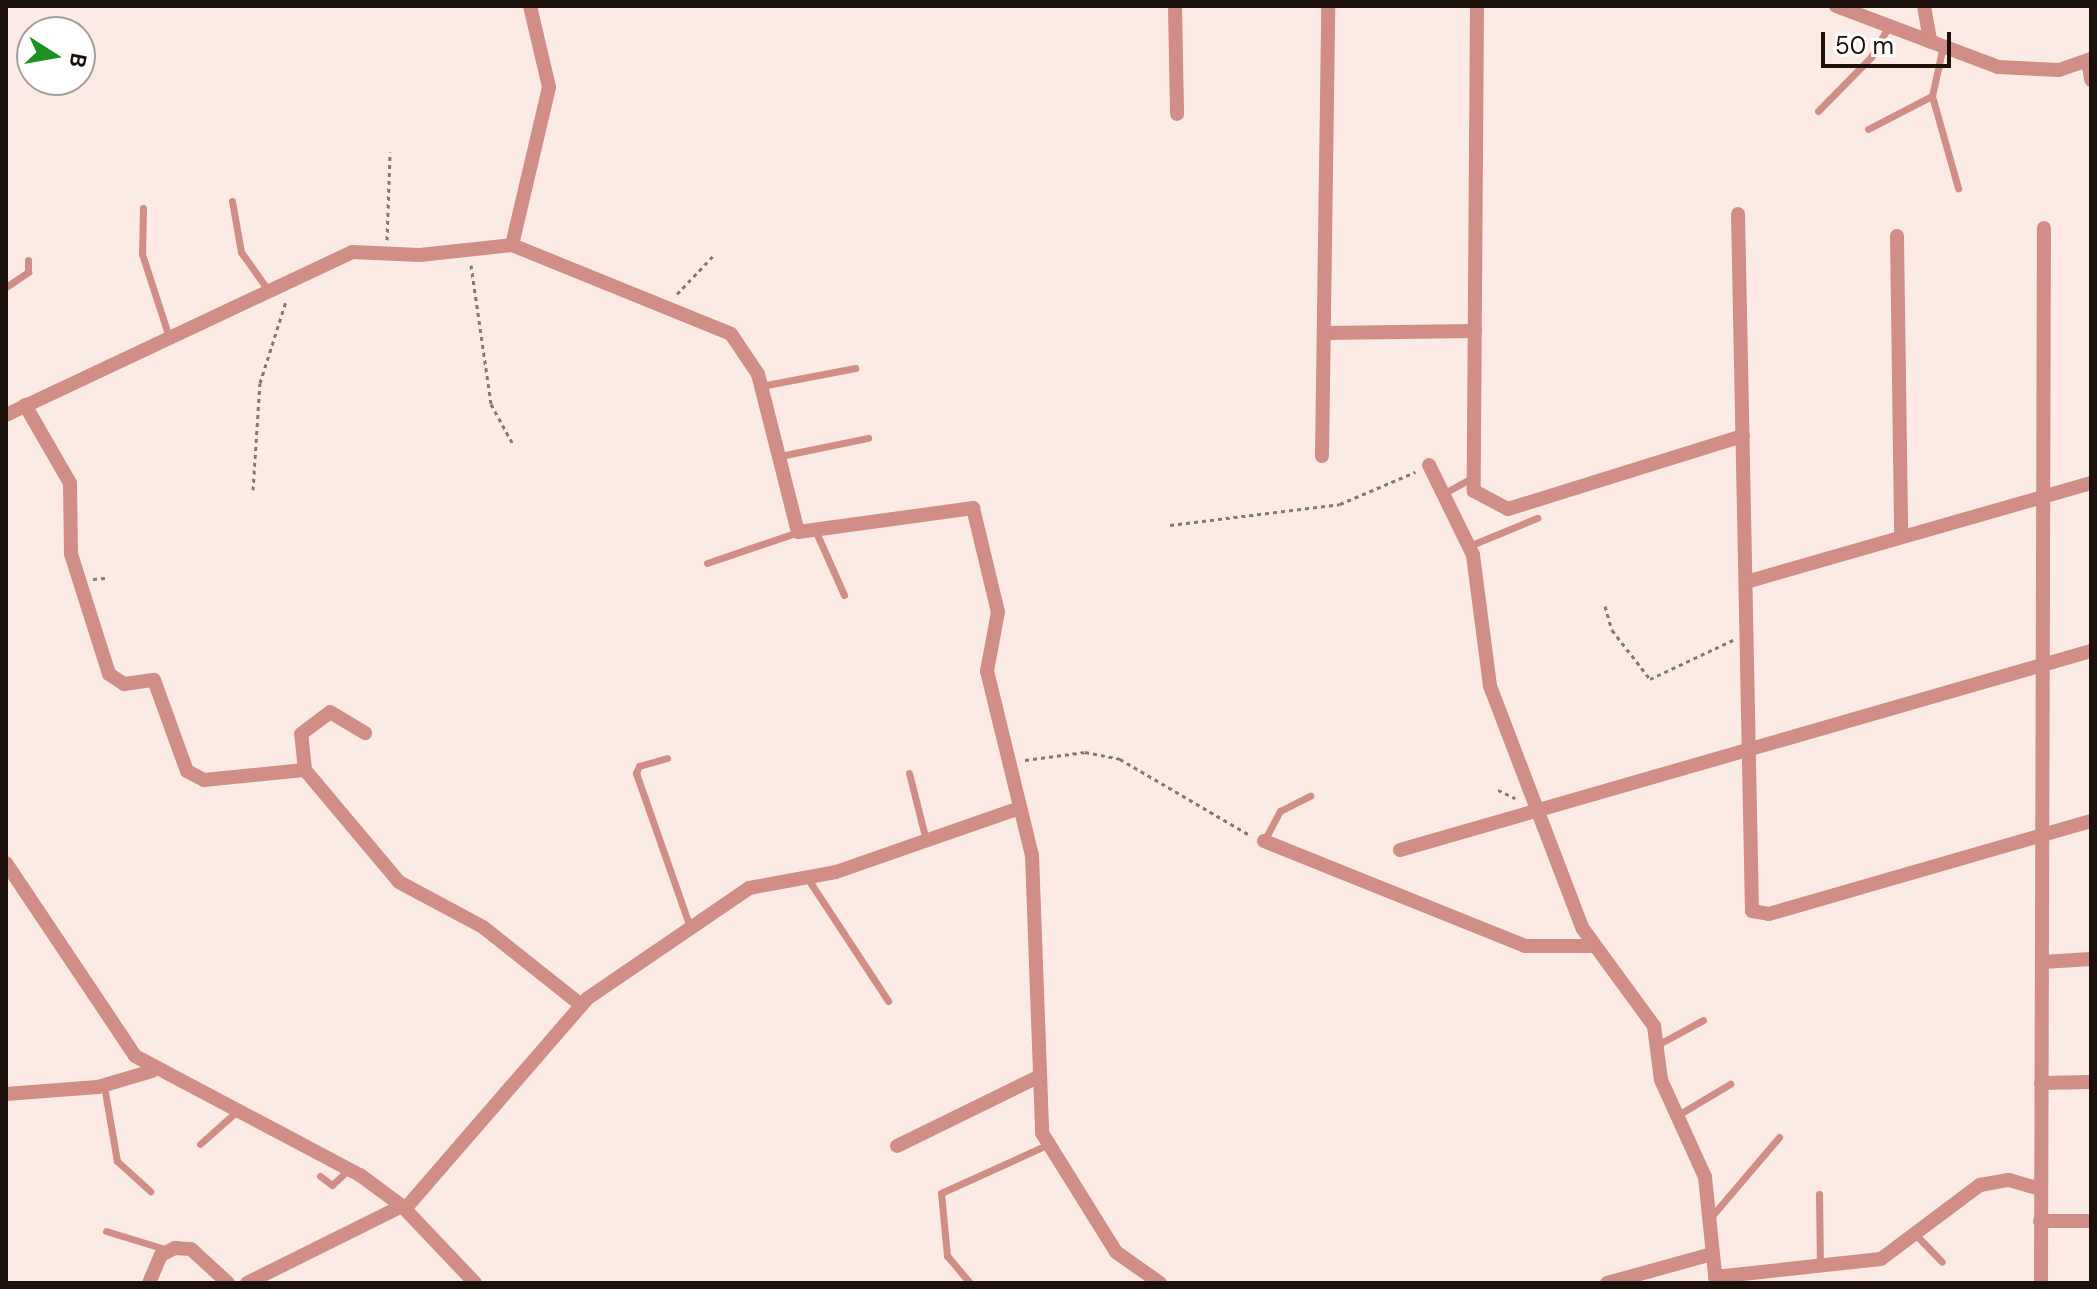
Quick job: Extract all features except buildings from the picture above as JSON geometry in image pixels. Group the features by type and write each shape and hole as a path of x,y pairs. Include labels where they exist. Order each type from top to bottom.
{"street":[{"path":"512,245 549,87 530,6"},
{"path":"1175,6 1177,114"},
{"path":"1322,456 1328,6"},
{"path":"1477,6 1474,491 1508,509 1743,436"},
{"path":"1836,6 1936,44 2030,72 2090,60 2091,80"},
{"path":"1924,6 1936,44"},
{"path":"1738,214 1752,911 1769,914 2044,832 2091,821"},
{"path":"2041,1283 2044,228"},
{"path":"1897,236 1901,535"},
{"path":"305,770 194,777 181,762 154,680 124,684 109,674 71,554 70,483 12,408 352,252 468,250 512,245 548,254 618,293 666,305 731,334 761,386 798,532 816,532 973,508 998,612 987,671 1035,881 1036,1078 1047,1145 1116,1252 1160,1283"},
{"path":"1324,333 1475,331"},
{"path":"1429,465 1441,495 1469,546 1490,686 1537,810 1592,946 1647,1014 1659,1044 1658,1070 1701,1163 1715,1280 1881,1259 1994,1179 2040,1189"},
{"path":"1746,582 2044,492 2091,483"},
{"path":"1400,850 2091,651"},
{"path":"365,733 330,712 301,734 305,770 399,882 483,927 581,1005"},
{"path":"247,1283 404,1208 456,1159 581,1005 749,888 807,877 926,841 1020,808"},
{"path":"1264,841 1525,946 1592,946"},
{"path":"6,863 125,1042 152,1071 350,1169 404,1208 475,1283"},
{"path":"2043,962 2091,959"},
{"path":"6,1094 104,1086 152,1071"},
{"path":"897,1146 1036,1078"},
{"path":"2041,1083 2091,1082"},
{"path":"2040,1221 2091,1221"},
{"path":"149,1283 168,1250 191,1249 228,1283"},
{"path":"1607,1283 1712,1254"}],"lane":[{"path":"1818,111 1871,57 1889,26"},
{"path":"1936,44 1932,96 1958,188"},
{"path":"1868,129 1932,96"},
{"path":"232,201 241,252 268,290"},
{"path":"143,208 142,254 169,337"},
{"path":"6,287 28,272 28,260"},
{"path":"761,386 855,368"},
{"path":"777,456 868,438"},
{"path":"1441,495 1474,477"},
{"path":"1469,546 1537,518"},
{"path":"707,563 798,532"},
{"path":"816,532 844,595"},
{"path":"667,758 639,766 636,773 690,927"},
{"path":"909,773 926,841"},
{"path":"1264,841 1280,811 1310,796"},
{"path":"807,877 888,1001"},
{"path":"1659,1044 1703,1020"},
{"path":"1678,1115 1730,1084"},
{"path":"104,1086 117,1161 150,1191"},
{"path":"200,1144 236,1112"},
{"path":"1709,1218 1726,1207 1779,1137"},
{"path":"970,1283 947,1256 941,1193 1047,1145"},
{"path":"320,1176 332,1185 350,1169"},
{"path":"1819,1194 1820,1267"},
{"path":"106,1231 168,1250"},
{"path":"1916,1235 1942,1262"}],"path":[{"path":"387,252 390,152"},
{"path":"468,250 491,404 513,444"},
{"path":"666,305 713,256"},
{"path":"253,490 260,383 293,278"},
{"path":"1170,525 1340,504 1429,465"},
{"path":"1605,606 1635,666 1654,680 1747,634"},
{"path":"1009,762 1102,753 1264,841"}]}
